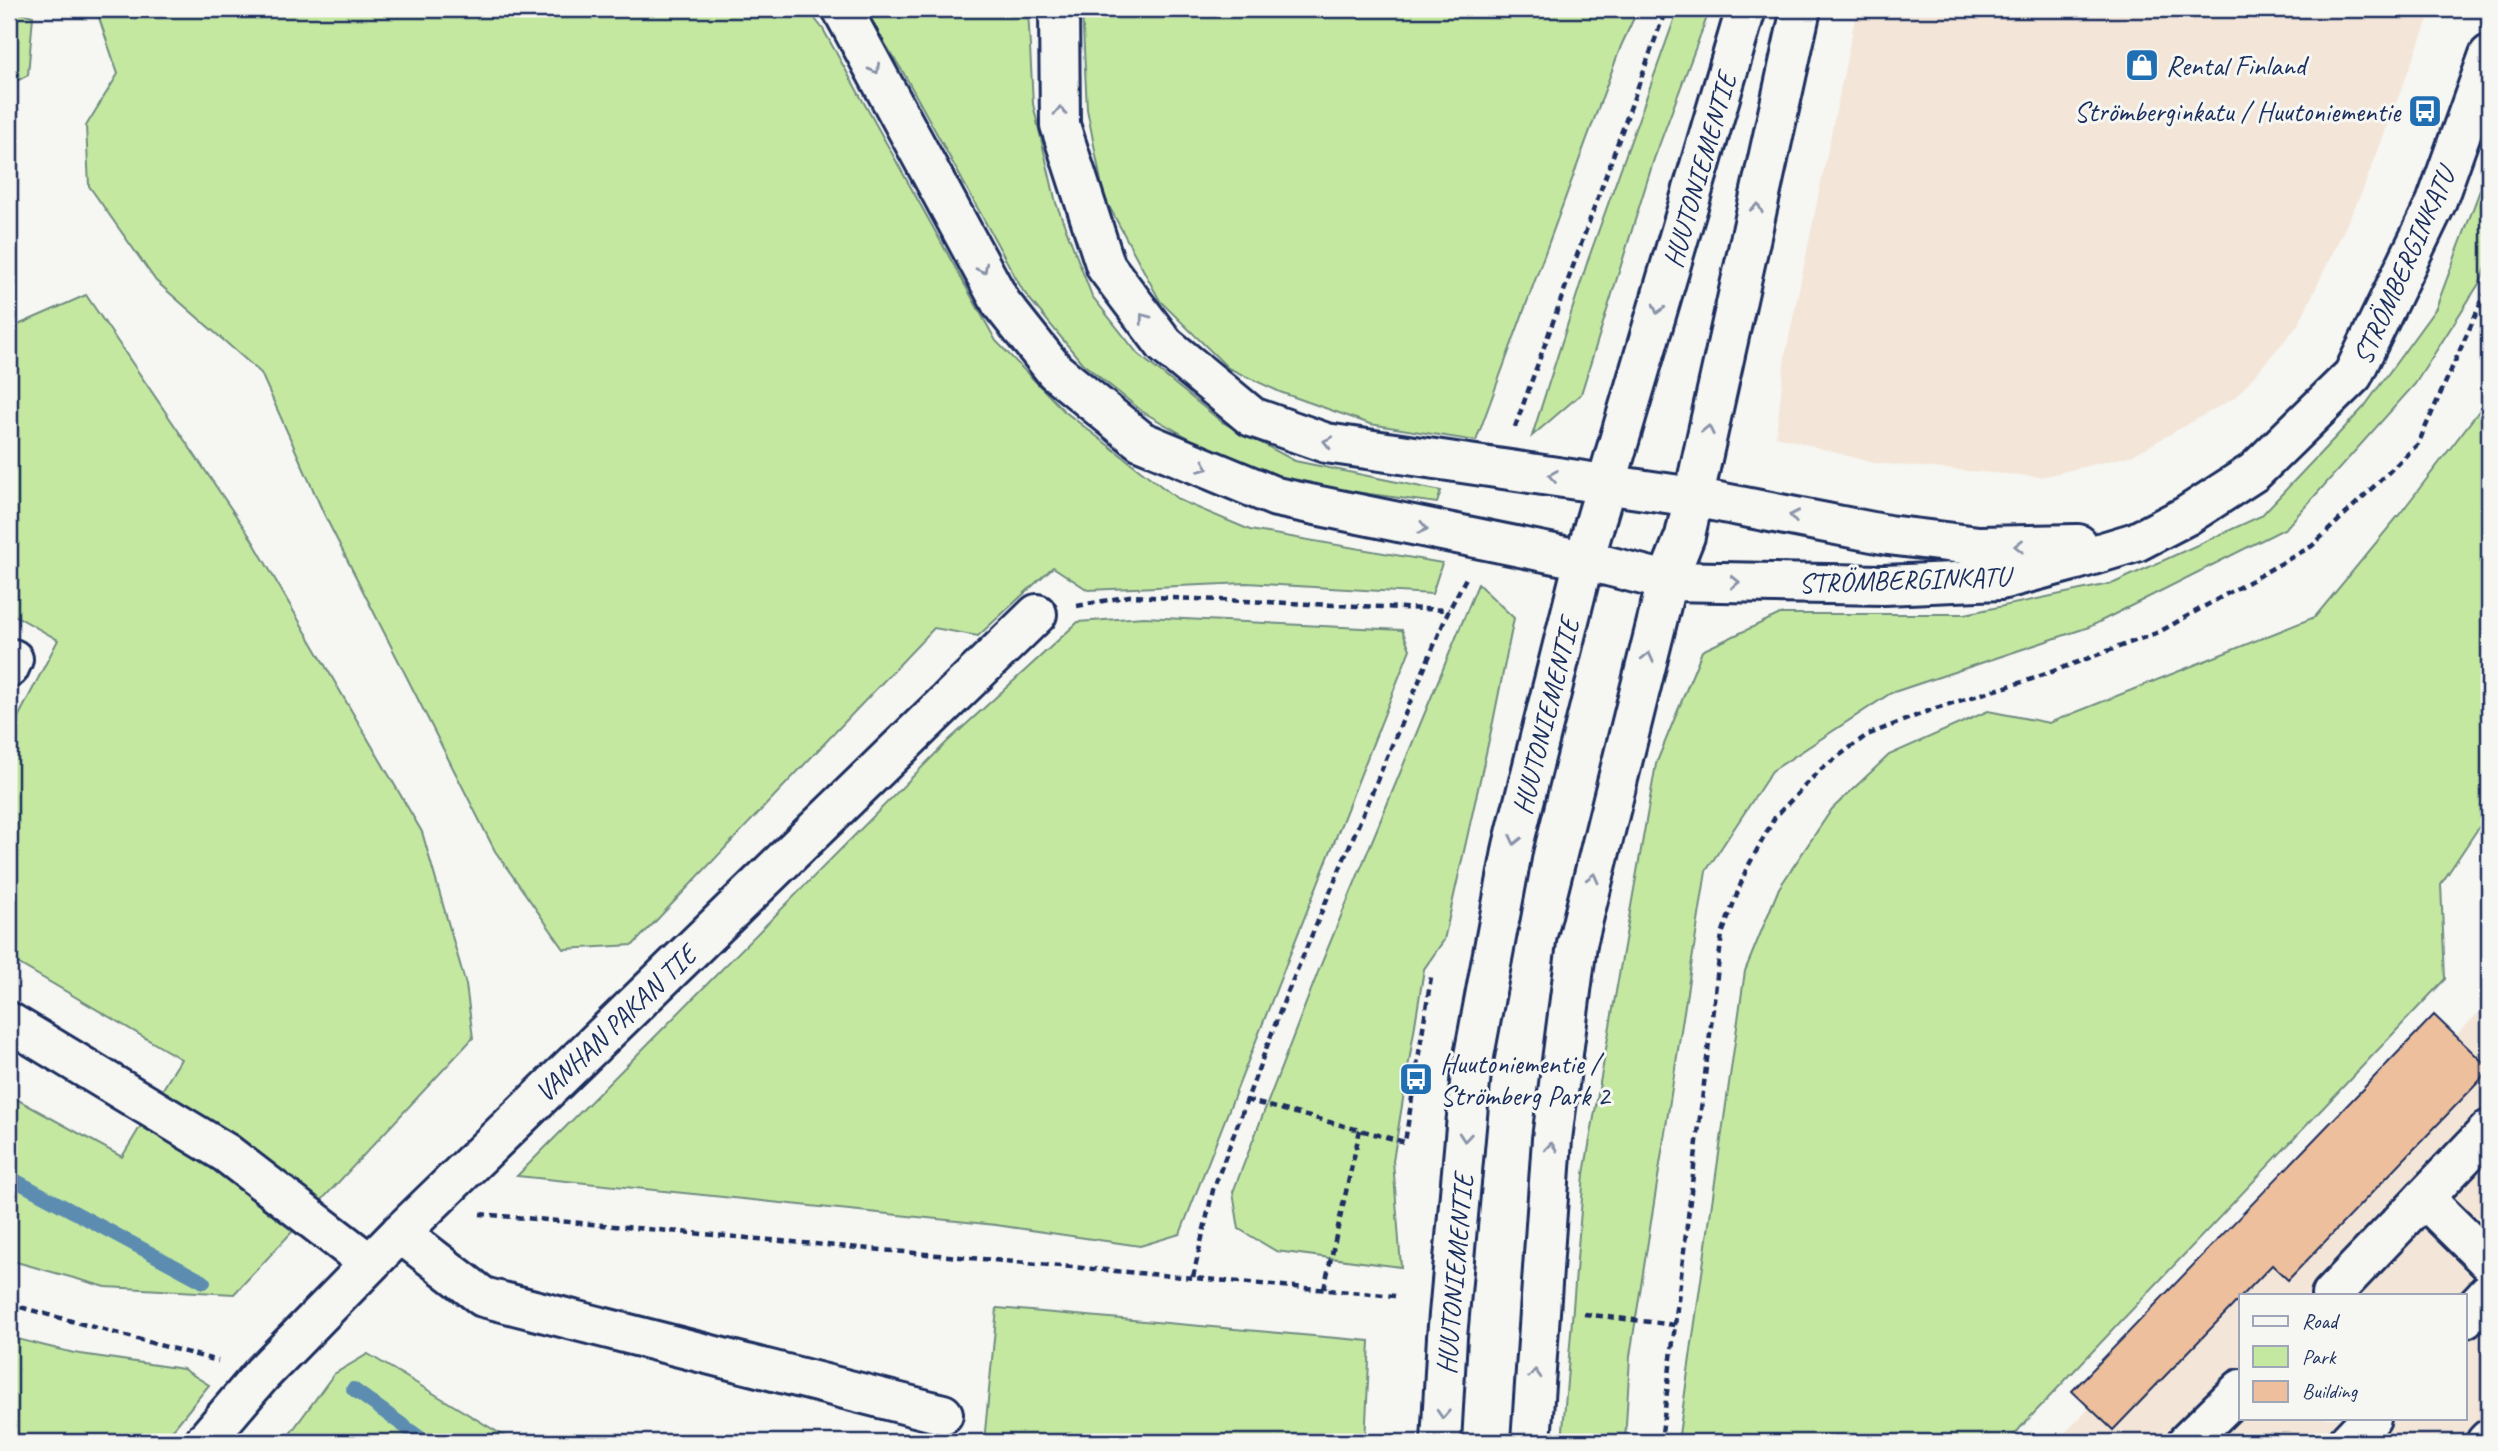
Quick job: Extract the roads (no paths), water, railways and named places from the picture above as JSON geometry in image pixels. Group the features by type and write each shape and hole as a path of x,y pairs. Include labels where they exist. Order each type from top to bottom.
{"main road":[{"name":"STRÖMBERGINKATU","path":"842,9 1001,303 1055,371 1141,441 1276,497 1584,560 1667,581 1884,585 2001,580 2136,542 2186,516 2254,472 2353,375 2435,203 2489,55"},
{"name":"STRÖMBERGINKATU","path":"1059,9 1060,125 1106,267 1165,345 1252,417 1326,443 1693,497 1888,535 1979,546 2136,542"},
{"name":"HUUTONIEMENTIE","path":"1441,1442 1447,1336 1471,1072 1513,846 1584,560 1746,9"},
{"path":"1531,1442 1552,1139 1577,944 1667,581 1685,536 1801,9"},
{"name":"VANHAN PAKAN TIE","path":"204,1442 262,1374 412,1221 1037,614"},
{"path":"9,1022 226,1153 369,1264"},
{"path":"2332,1294 2489,1130"},
{"path":"2424,1198 2489,1262"},
{"path":"412,1221 483,1297 943,1414"},
{"path":"2466,1317 2489,1292"},
{"path":"2187,1442 2239,1391"},
{"path":"2348,1442 2369,1420"}],"waterway":[{"path":"9,1177 204,1282"},
{"path":"353,1389 426,1442"}],"place":[{"name":"Rental Finland","path":"2142,65"},
{"name":"Strömberginkatu / Huutoniementie","path":"2425,111"},
{"name":"Huutoniementie / Strömberg Park 2","path":"1416,1079"}]}
